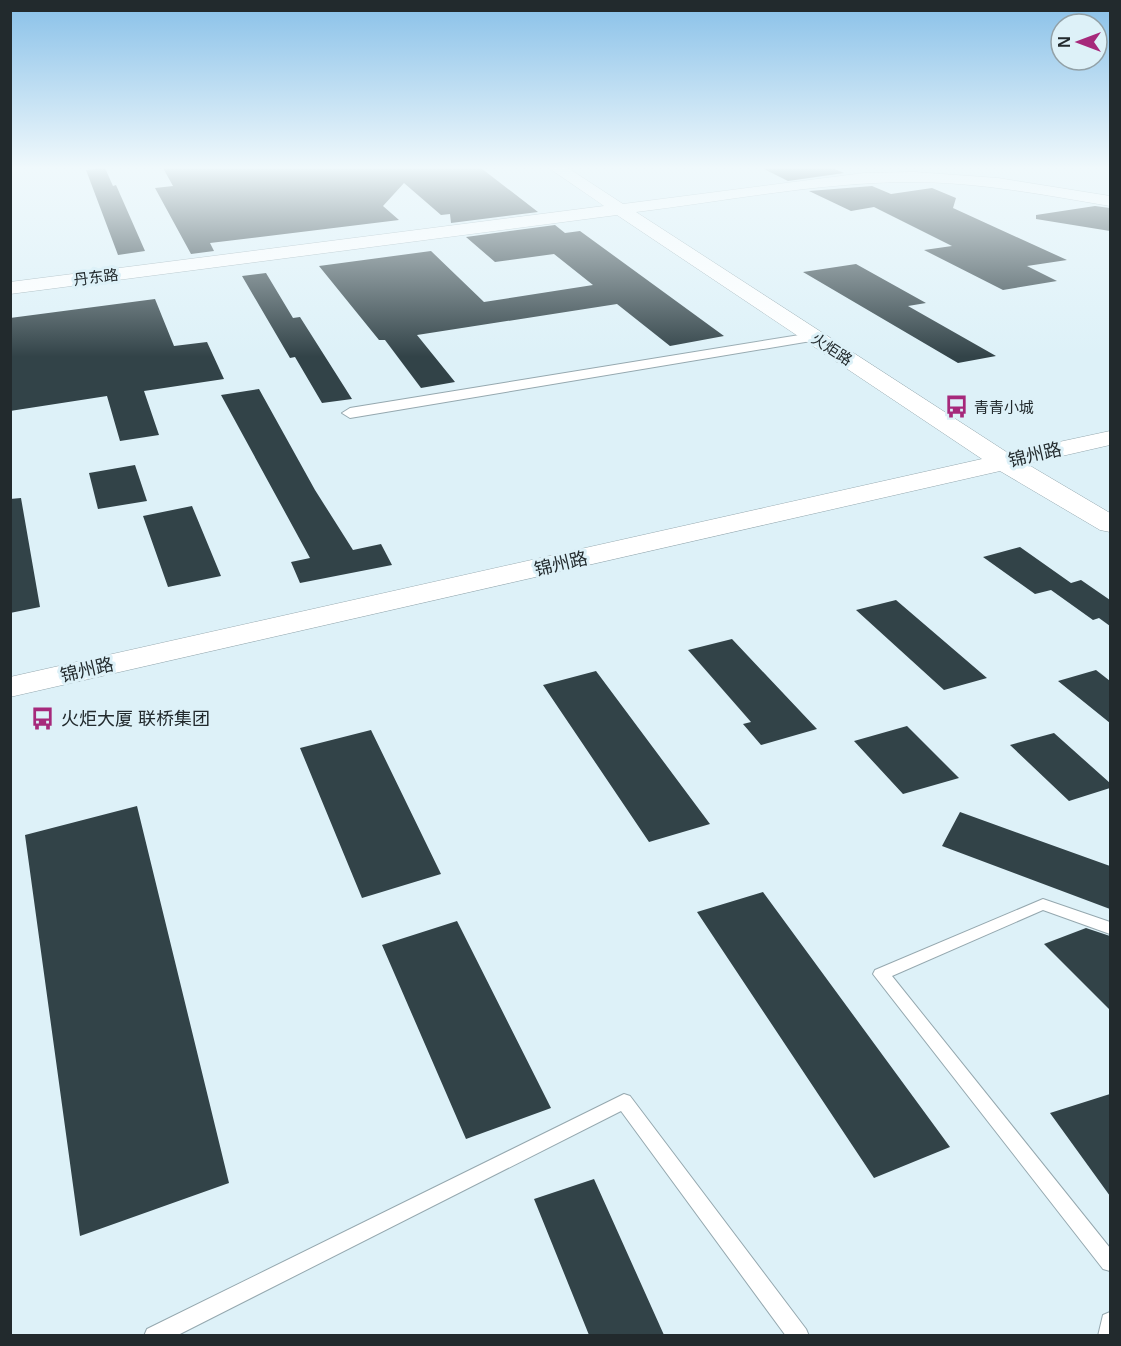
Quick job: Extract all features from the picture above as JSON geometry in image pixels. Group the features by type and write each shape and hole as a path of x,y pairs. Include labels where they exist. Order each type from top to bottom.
{"main road":[{"name":"丹东路","path":"10,288 452,231"},
{"name":"火炬路","path":"654,231 1016,470 1110,524"},
{"name":"锦州路","path":"10,705 1016,470 1110,438"},
{"name":"锦州路","path":"10,687 1016,470 1110,458"}],"street":[{"path":"350,413 812,337"}],"lane":[{"path":"1110,928 1043,904 881,974 1110,1262"},
{"path":"154,1335 624,1101 799,1335"},
{"path":"1108,1335 1110,1322"}],"building":[{"path":"109,231 136,231 145,251 118,255"},
{"path":"178,231 310,231 210,243 214,251 191,254"},
{"path":"512,231 562,231 565,233 580,231 724,336 670,346 617,304 417,335 455,382 421,388 385,340 379,340 319,266 431,251 484,302 593,285 554,254 495,262 466,237"},
{"path":"922,231 1003,231 1067,260 1027,266 1057,281 1003,290 924,250 952,246"},
{"path":"856,264 926,303 908,306 996,356 958,363 803,272"},
{"path":"266,273 293,318 300,317 352,399 322,403 295,357 290,358 242,276"},
{"path":"155,299 174,346 207,342 224,379 144,391 159,435 120,441 107,396 10,411 10,318"},
{"path":"259,389 315,490 353,550 381,544 392,565 300,583 291,562 310,558 221,395"},
{"path":"135,465 147,501 98,509 89,473"},
{"path":"21,498 40,607 10,613 10,499"},
{"path":"192,506 221,576 168,587 143,516"},
{"path":"1020,547 1071,583 1081,580 1110,600 1110,626 1099,618 1093,620 1051,590 1035,594 983,557"},
{"path":"896,600 987,678 944,690 856,610"},
{"path":"732,639 817,729 761,745 743,724 751,722 688,650"},
{"path":"1096,670 1110,681 1110,723 1058,681"},
{"path":"596,671 710,824 649,842 543,685"},
{"path":"907,726 959,778 903,794 854,741"},
{"path":"371,730 441,874 362,898 300,748"},
{"path":"1054,733 1110,783 1110,788 1069,801 1010,745"},
{"path":"137,806 229,1183 80,1236 25,835"},
{"path":"960,812 1110,866 1110,909 942,846"},
{"path":"763,892 950,1147 874,1178 697,912"},
{"path":"457,921 551,1108 466,1139 382,945"},
{"path":"1086,928 1110,936 1110,1010 1044,944"},
{"path":"1110,1094 1110,1196 1050,1113"},
{"path":"594,1179 664,1335 589,1335 534,1199"}],"place":[{"name":"青青小城","path":"956,407"},
{"name":"火炬大厦 联桥集团","path":"43,719"}]}
